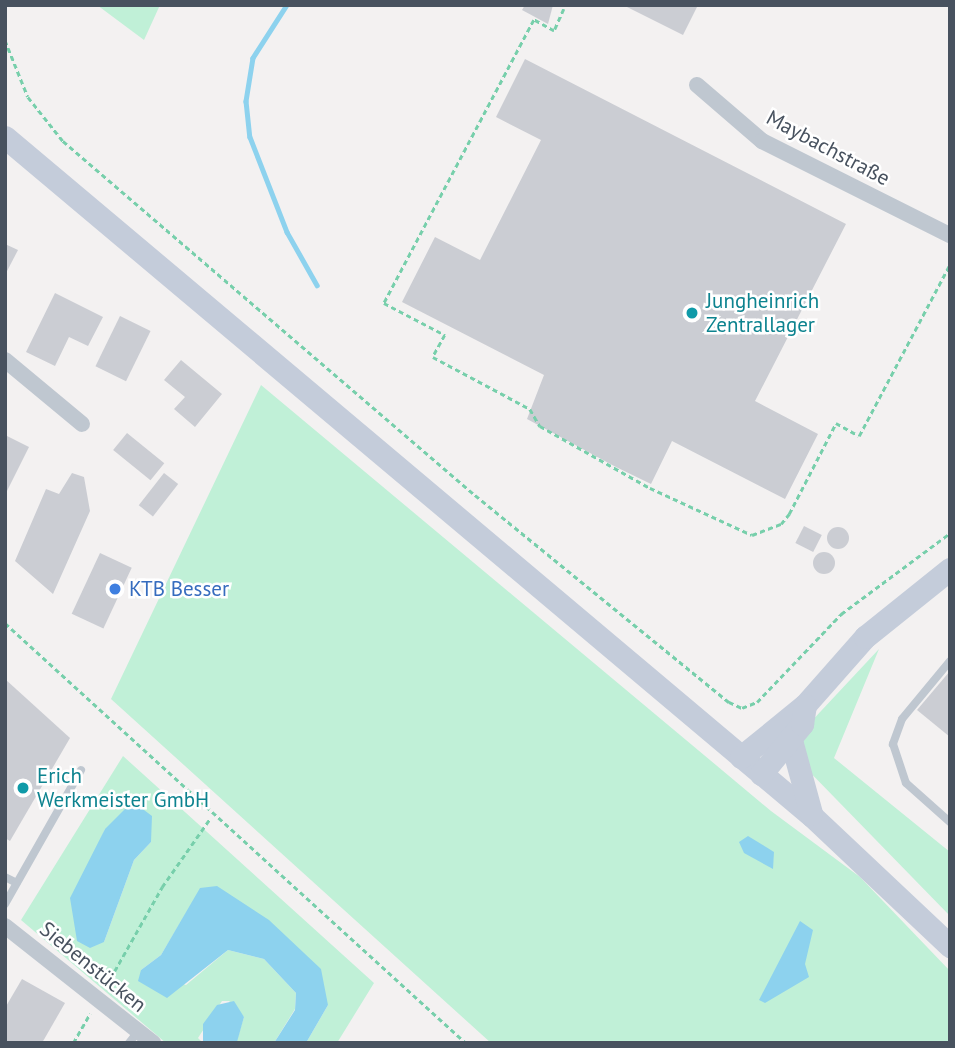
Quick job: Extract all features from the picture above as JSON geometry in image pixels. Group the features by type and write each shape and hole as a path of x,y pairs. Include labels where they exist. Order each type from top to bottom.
{"main road":[{"path":"5,137 812,816 950,946"},
{"path":"741,757 805,705 865,637 950,569"},
{"path":"761,774 791,740 805,705"},
{"path":"791,740 812,816"}],"street":[{"name":"Maybachstraße","path":"697,85 762,141 950,235"},
{"path":"5,360 82,424"},
{"name":"Siebenstücken","path":"5,926 99,996 134,1036 153,1043"}],"lane":[{"path":"950,661 902,719 893,744 906,783 950,822"},
{"path":"5,904 82,770"},
{"path":"5,877 17,883"}],"path":[{"path":"569,5 562,7 554,31 534,20 384,303 445,335 433,357 530,409 540,426 650,488 752,534 781,524 836,423 859,436 950,264"},
{"path":"5,40 28,97 63,141 455,478 729,702 742,708 757,702 850,606 950,533"},
{"path":"5,623 211,817 466,1043"},
{"path":"73,1043 99,996 211,817"}],"green space":[{"path":"97,5 160,5 144,40"},
{"path":"261,385 771,811 860,877 950,971 950,1043 491,1043 111,699"},
{"path":"879,649 834,758 950,852 950,916 798,760 807,726"},
{"path":"123,756 374,983 337,1043 306,1043 328,1005 201,888 161,955 141,970 186,985 228,950 264,959 296,993 295,1009 274,1043 236,1043 244,1017 229,1001 222,1001 198,1038 203,1043 166,1043 21,920","holes":["105,829 151,842 134,860 104,942 96,850"]}],"water":[{"path":"140,807 152,816 151,842 134,860 104,942 90,948 77,941 70,898 105,829 125,809"},
{"path":"748,836 774,852 773,869 744,853 739,842"},
{"path":"217,886 269,920 321,969 328,1005 306,1043 274,1043 295,1010 296,993 264,959 228,950 167,998 138,981 141,970 161,955 200,888"},
{"path":"800,921 813,930 805,964 809,977 765,1003 759,1000"},
{"path":"234,1001 244,1017 237,1042 203,1043 203,1024 217,1005"}],"building":[{"path":"525,5 553,5 548,24 522,10"},
{"path":"623,5 698,5 683,35"},
{"path":"525,59 846,224 755,401 818,434 785,499 672,441 651,484 616,467 527,419 544,375 402,302 435,237 480,260 541,140 496,117"},
{"path":"5,244 18,250 5,275"},
{"path":"55,293 103,317 88,346 69,337 55,366 26,352"},
{"path":"120,316 151,331 126,381 95,366"},
{"path":"181,360 222,394 195,427 174,409 185,397 164,380"},
{"path":"127,433 164,463 150,480 113,450"},
{"path":"5,435 29,447 5,495"},
{"path":"72,473 84,477 90,511 53,594 15,561 46,489 59,494"},
{"path":"164,473 178,484 153,516 139,505"},
{"path":"804,526 822,535 813,552 795,543"},
{"path":"838,527 846,530 849,538 846,546 838,549 830,546 827,538 830,530"},
{"path":"824,552 832,555 835,563 832,571 824,574 816,571 813,563 816,555"},
{"path":"100,553 132,568 103,629 72,614"},
{"path":"950,671 950,737 917,710"},
{"name":"Erich Werkmeister GmbH","path":"5,679 70,738 10,841 5,838"},
{"path":"22,979 65,1003 42,1043 5,1043 5,1008"}],"waterway":[{"path":"287,5 253,58 246,101 250,137 287,232 317,285"}],"place":[{"name":"Jungheinrich Zentrallager","path":"692,313"},
{"name":"KTB Besser","path":"115,589"},
{"name":"Erich Werkmeister GmbH","path":"23,788"}]}
